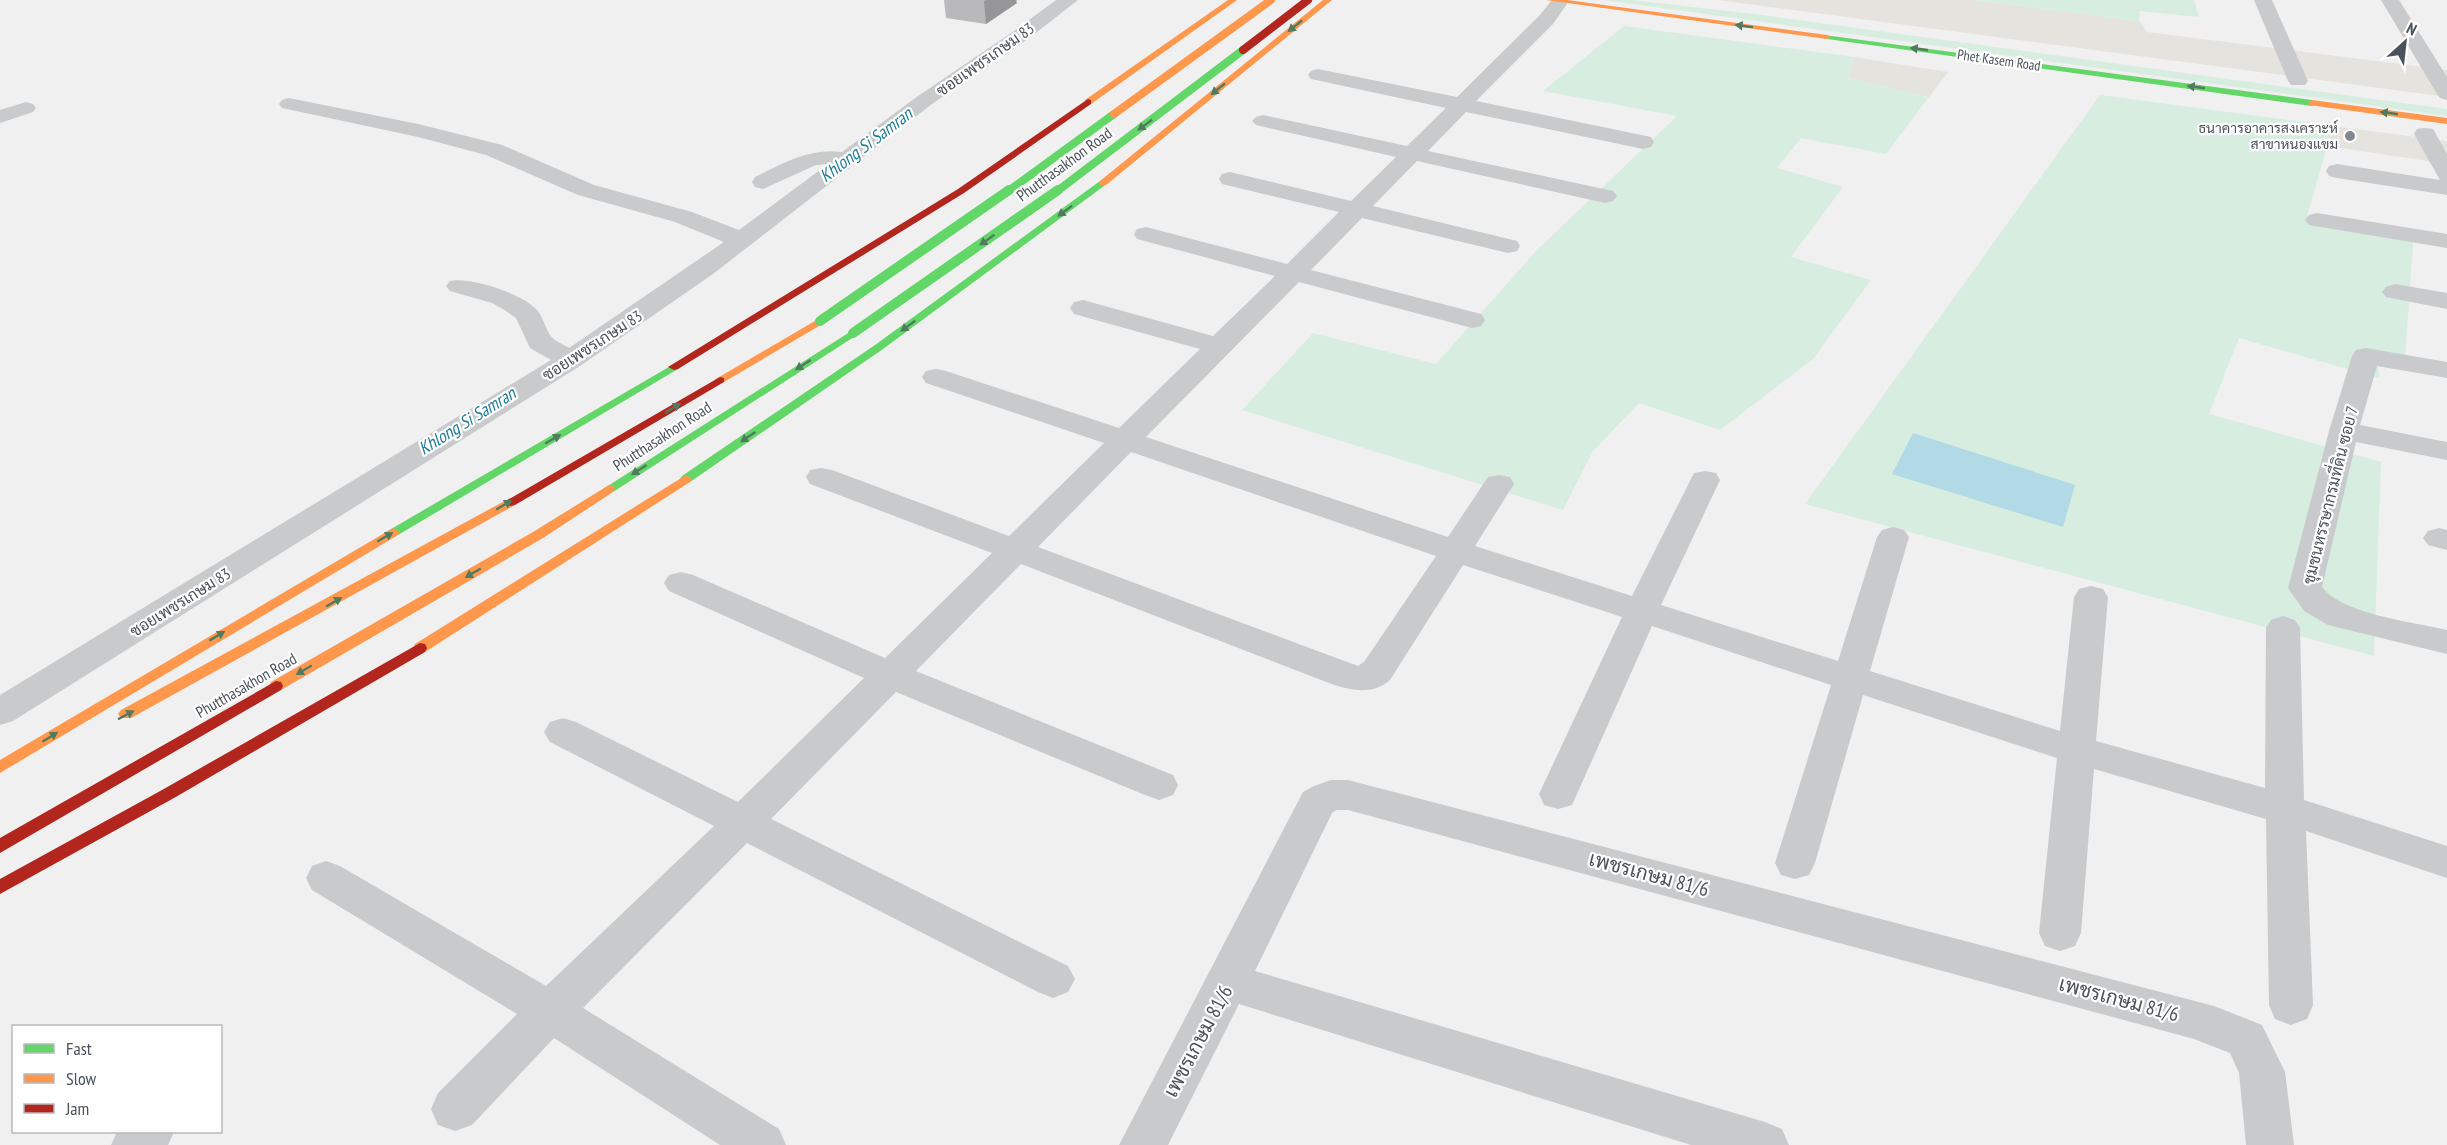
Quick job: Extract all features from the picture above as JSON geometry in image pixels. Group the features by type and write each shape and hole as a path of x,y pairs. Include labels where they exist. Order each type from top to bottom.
{"main road":[{"path":"0,767 248,617 767,312 961,191 1233,0"},
{"name":"Phutthasakhon Road","path":"113,721 288,628 653,420 820,321 974,216 1271,0"},
{"name":"Phutthasakhon Road","path":"0,846 538,535 852,333 1042,202 1308,0"},
{"path":"0,887 168,795 416,651 702,469 879,347 1111,177 1328,0"},
{"name":"Phet Kasem Road","path":"1555,1 2447,121"},
{"path":"1185,35 1220,24 1245,25 1268,34 1269,39 1263,52"},
{"path":"0,782 31,765"}],"street":[{"name":"ซอยเพชรเกษม 83","path":"0,712 570,360 658,303 925,100 1021,35 1051,10 1069,0"},
{"path":"2263,0 2298,81"},
{"path":"2390,0 2443,98"},
{"path":"455,1109 550,1011 742,823 1459,104 1546,20 1555,1"},
{"path":"1318,75 1643,142"},
{"path":"289,104 491,149 525,160 586,190 697,220 741,242"},
{"path":"0,117 26,108"},
{"path":"1263,121 1605,196"},
{"path":"2425,134 2447,175"},
{"path":"763,182 811,159 827,157 849,160"},
{"path":"2337,171 2447,188"},
{"path":"1230,179 1509,246"},
{"path":"2418,211 2438,240"},
{"path":"2317,220 2438,240"},
{"path":"1146,234 1472,320"},
{"path":"459,286 501,298 515,305 527,314 540,342 570,360"},
{"path":"2395,292 2447,301"},
{"path":"1083,308 1218,346"},
{"name":"ชุมชนหรรษากรมที่ดิน ซอย 7","path":"2447,370 2366,356 2344,431 2305,588 2316,603 2340,617 2447,642"},
{"path":"936,377 1455,551 1850,678 2077,750 2285,809 2447,862"},
{"path":"2344,431 2447,452"},
{"path":"821,477 1336,672 1360,678 1373,676 1377,671 1499,484"},
{"path":"1557,794 1642,610 1706,480"},
{"path":"1795,863 1893,537"},
{"path":"681,583 890,675 1159,785"},
{"path":"2060,933 2091,597"},
{"path":"2283,628 2285,809 2291,1005"},
{"path":"563,732 1053,979"},
{"name":"เพชรเกษม 81/6","path":"1143,1145 1228,982 1317,803 1324,796 1348,795 2198,1020 2246,1039 2262,1072 2270,1145"},
{"path":"326,878 550,1011 762,1145"},
{"path":"1228,982 1766,1145"},
{"path":"135,1145 148,1133"}],"shaded area":[{"path":"1717,0 1974,0 2139,21 2147,32 2447,70 2447,97"},
{"path":"1854,57 1948,72 1929,97 1848,78"},
{"path":"2333,126 2447,141 2447,164 2328,146"}],"green space":[{"path":"1604,0 1632,0 1762,15 2447,109 2447,116"},
{"path":"1974,0 2194,0 2199,17 2140,11 2139,21"},
{"path":"1624,26 1854,57 1848,78 1929,97 1886,154 1801,138 1777,168 1843,187 1791,257 1871,280 1813,359 1720,430 1639,403 1593,451 1563,510 1242,410 1313,333 1436,364 1536,251 1677,116 1543,91"},
{"path":"2100,95 2333,126 2307,217 2414,232 2405,356 2378,365 2379,378 2239,338 2209,414 2381,462 2374,656 1805,504"}],"water":[{"path":"1913,433 2075,485 2063,527 1892,474"}],"traffic: fast":[{"path":"1827,37 2312,103"},
{"path":"853,333 1042,202 1243,50"},
{"path":"820,321 974,216 1114,114"},
{"path":"686,479 879,347 1103,183"},
{"path":"609,489 853,333"},
{"path":"393,532 674,367"}],"traffic: slow":[{"path":"1088,102 1233,0"},
{"path":"1114,114 1271,0"},
{"path":"1103,183 1328,0"},
{"path":"1550,0 1827,37"},
{"path":"2312,103 2447,121"},
{"path":"720,380 820,321"},
{"path":"420,648 686,479"},
{"path":"276,686 538,535 609,489"},
{"path":"126,714 510,502"},
{"path":"0,767 393,532"}],"traffic: jam":[{"path":"1243,50 1308,0"},
{"path":"674,367 961,191 1088,102"},
{"path":"510,502 720,380"},
{"path":"0,887 168,794 420,648"},
{"path":"0,846 276,686"}],"place":[{"name":"ธนาคารอาคารสงเคราะห์ สาขาหนองแขม","path":"2350,136"}],"water label":[{"name":"Khlong Si Samran","path":"866,145"},
{"name":"Khlong Si Samran","path":"467,421"}]}
